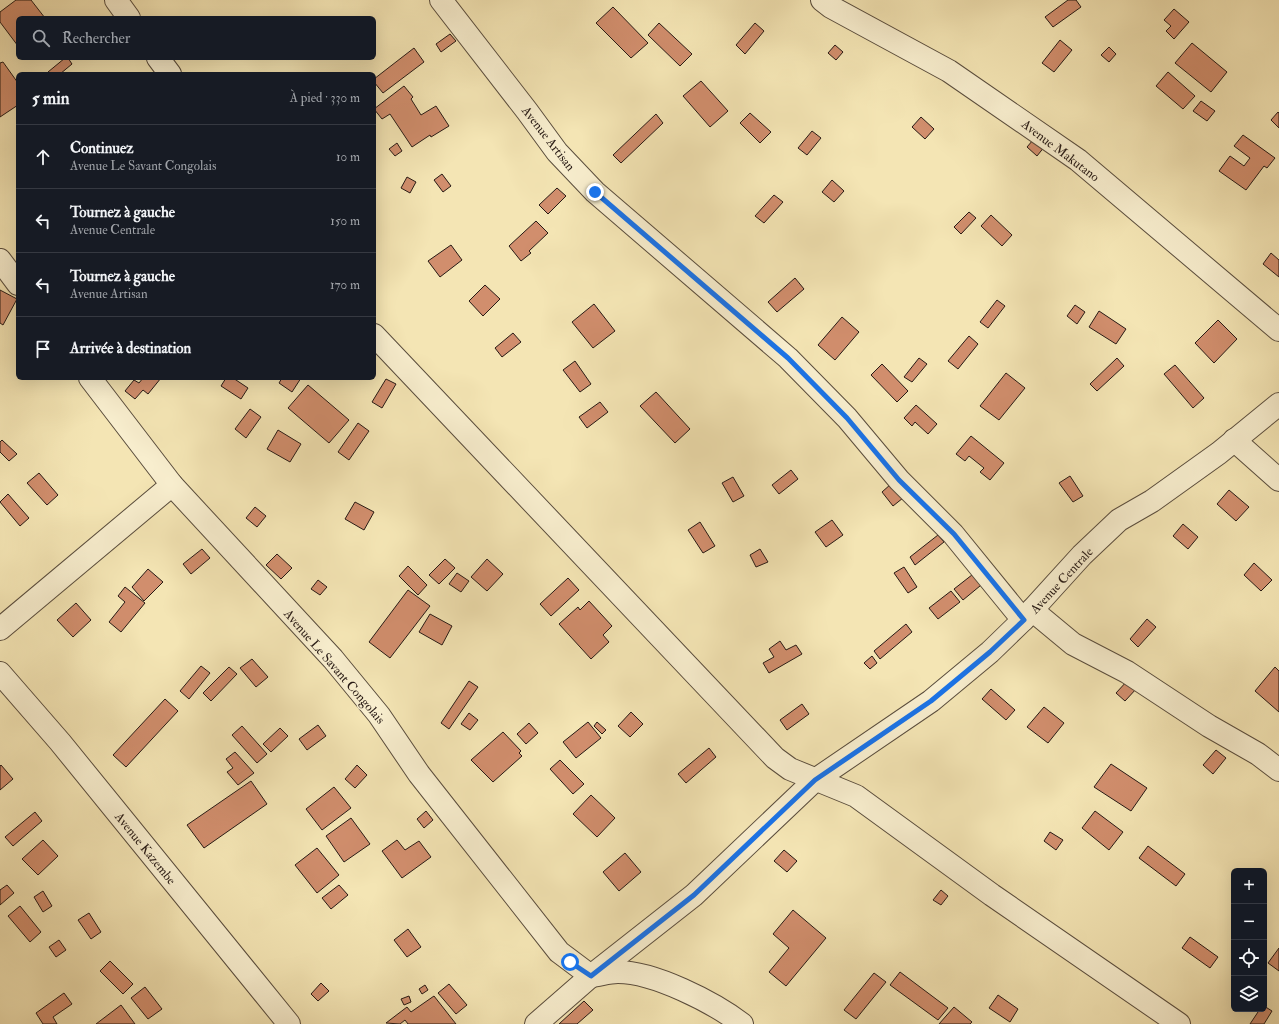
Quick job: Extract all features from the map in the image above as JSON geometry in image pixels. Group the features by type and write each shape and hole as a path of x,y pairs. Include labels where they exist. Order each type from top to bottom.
{"street":[{"path":"116,0 128,16"},
{"name":"Avenue Artisan","path":"441,0 557,152 578,175 595,192 788,358 847,418 899,480 954,534 1028,615 1072,644 1127,672 1209,726 1258,754 1279,770"},
{"name":"Avenue Makutano","path":"822,0 831,7 949,71 1078,160 1279,330"},
{"path":"160,60 168,72"},
{"path":"0,260 16,281"},
{"path":"376,337 775,758 790,769 856,796 992,895 1180,1024"},
{"name":"Avenue Le Savant Congolais","path":"92,380 172,485 333,659 379,715 419,774 559,952 591,976"},
{"name":"Avenue Centrale","path":"536,1024 591,976 694,895 815,780 931,701 990,652 1028,615 1082,555 1119,520 1152,501 1234,440 1279,404"},
{"path":"1234,440 1279,480"},
{"path":"0,629 172,485"},
{"name":"Avenue Kazembe","path":"0,673 60,742 289,1024"},
{"path":"591,976 618,972 638,975 673,986 702,998 742,1024"}],"building":[{"path":"16,0 31,0 43,16 16,16 16,43 0,22 0,12"},
{"path":"1068,0 1076,0 1081,7 1053,27 1045,17"},
{"path":"613,7 648,43 631,58 596,23"},
{"path":"1174,9 1189,22 1174,39 1166,31 1171,26 1164,20"},
{"path":"659,23 692,54 680,66 648,35"},
{"path":"755,23 764,31 745,54 736,45"},
{"path":"450,34 456,41 441,52 436,44"},
{"path":"1060,40 1072,50 1054,72 1042,63"},
{"path":"1192,43 1227,72 1211,92 1175,63"},
{"path":"835,45 843,52 836,60 828,53"},
{"path":"1109,47 1116,54 1109,62 1101,55"},
{"path":"414,48 424,62 383,93 376,84 376,77"},
{"path":"63,60 69,60 72,64 62,72 48,72"},
{"path":"3,62 16,80 16,106 0,117 0,63"},
{"path":"1168,72 1195,96 1183,109 1156,86"},
{"path":"701,81 728,111 710,127 683,96"},
{"path":"404,86 413,97 411,99 421,115 436,106 449,126 431,137 430,135 412,147 390,114 382,119 376,112 376,107"},
{"path":"1201,101 1215,111 1207,121 1193,111"},
{"path":"1278,112 1279,113 1279,128 1271,120"},
{"path":"750,113 771,132 760,143 740,123"},
{"path":"656,114 663,123 621,163 613,155"},
{"path":"921,117 934,129 925,139 912,127"},
{"path":"812,131 821,138 807,155 798,148"},
{"path":"1039,133 1049,141 1037,156 1027,147"},
{"path":"1243,135 1275,158 1267,168 1264,166 1246,190 1219,171 1230,156 1244,166 1250,158 1234,146"},
{"path":"397,143 402,151 395,156 389,149"},
{"path":"442,174 451,186 443,192 434,180"},
{"path":"407,177 416,182 410,193 401,188"},
{"path":"832,180 844,191 834,202 822,192"},
{"path":"557,188 566,196 548,214 539,205"},
{"path":"774,195 783,202 764,223 755,216"},
{"path":"969,212 976,218 961,234 954,227"},
{"path":"991,215 1012,235 1002,246 981,226"},
{"path":"536,221 548,233 529,251 531,253 521,261 509,246"},
{"path":"451,245 462,260 440,277 428,261"},
{"path":"1271,253 1279,260 1279,277 1263,264"},
{"path":"795,278 804,289 777,312 768,302"},
{"path":"485,285 500,299 483,316 469,301"},
{"path":"0,290 16,298 16,301 3,325 0,323"},
{"path":"997,300 1005,306 988,328 980,322"},
{"path":"594,304 615,331 593,348 572,322"},
{"path":"1075,305 1085,312 1077,324 1067,316"},
{"path":"1099,311 1126,329 1116,344 1089,327"},
{"path":"842,317 859,332 835,360 818,345"},
{"path":"1218,320 1237,339 1214,363 1195,343"},
{"path":"513,333 521,342 502,357 495,348"},
{"path":"969,336 978,344 958,369 948,361"},
{"path":"919,358 927,364 912,382 904,377"},
{"path":"1117,358 1124,366 1097,391 1090,384"},
{"path":"575,361 591,384 580,392 563,370"},
{"path":"882,364 908,391 897,402 871,375"},
{"path":"1175,365 1204,398 1193,408 1164,374"},
{"path":"1006,373 1025,388 999,420 980,406"},
{"path":"386,379 396,384 382,408 372,402"},
{"path":"134,380 139,383 141,380 159,380 148,394 143,390 135,399 125,391"},
{"path":"225,380 236,380 248,388 241,399 221,386"},
{"path":"281,380 300,380 292,392 279,383"},
{"path":"308,385 349,420 329,443 288,408"},
{"path":"656,392 690,429 675,443 640,406"},
{"path":"600,402 608,412 587,428 579,417"},
{"path":"916,405 937,424 928,434 915,422 912,426 904,418"},
{"path":"250,409 261,417 246,438 235,429"},
{"path":"358,423 369,431 349,460 338,452"},
{"path":"278,430 301,444 290,462 267,449"},
{"path":"971,436 1004,463 990,480 980,472 984,468 969,456 965,461 956,454"},
{"path":"2,440 17,454 9,461 0,452 0,442"},
{"path":"791,470 798,479 779,494 772,485"},
{"path":"39,473 58,495 47,505 27,483"},
{"path":"1070,476 1083,496 1073,502 1059,483"},
{"path":"733,477 744,496 733,502 722,483"},
{"path":"891,484 903,498 893,506 882,492"},
{"path":"1229,490 1249,507 1236,521 1217,504"},
{"path":"8,494 29,518 20,526 0,502"},
{"path":"355,502 374,512 364,530 345,519"},
{"path":"255,507 266,516 257,527 246,518"},
{"path":"832,520 843,535 826,547 815,532"},
{"path":"700,522 715,546 703,553 688,530"},
{"path":"1183,524 1198,537 1188,549 1173,536"},
{"path":"938,535 944,542 915,565 910,557"},
{"path":"202,549 210,558 191,574 183,564"},
{"path":"760,549 768,562 756,567 750,555"},
{"path":"277,554 292,568 281,579 266,565"},
{"path":"445,559 455,568 439,584 429,575"},
{"path":"487,559 503,574 487,591 471,577"},
{"path":"1254,563 1272,580 1261,591 1244,575"},
{"path":"408,566 427,585 418,595 399,576"},
{"path":"904,567 917,587 908,593 894,573"},
{"path":"148,569 163,582 144,601 132,587"},
{"path":"977,571 986,581 963,600 954,589"},
{"path":"457,573 469,581 461,592 449,584"},
{"path":"568,578 579,590 551,616 540,604"},
{"path":"318,580 327,587 320,595 311,589"},
{"path":"125,587 145,603 121,632 109,622 125,602 118,596"},
{"path":"408,590 430,606 390,658 369,642"},
{"path":"951,591 960,602 938,619 929,608"},
{"path":"589,601 612,626 603,635 609,642 591,659 559,624 578,607 580,610"},
{"path":"76,603 91,620 73,637 57,620"},
{"path":"430,614 452,626 442,645 419,632"},
{"path":"1147,619 1156,627 1138,647 1130,639"},
{"path":"906,624 912,632 880,659 874,651"},
{"path":"780,641 786,650 796,645 802,654 769,673 763,663 774,657 769,649"},
{"path":"872,656 877,663 870,669 864,663"},
{"path":"252,659 268,677 256,687 240,668"},
{"path":"201,666 210,673 189,699 180,691"},
{"path":"229,667 237,674 211,701 203,693"},
{"path":"1275,667 1279,671 1279,712 1255,691"},
{"path":"1128,680 1137,688 1125,701 1116,693"},
{"path":"469,681 478,687 449,729 441,723"},
{"path":"991,689 1015,710 1006,720 982,699"},
{"path":"165,699 178,711 126,767 113,755"},
{"path":"802,704 809,714 787,730 780,720"},
{"path":"1044,707 1064,723 1048,743 1027,727"},
{"path":"631,712 643,724 630,737 618,726"},
{"path":"469,713 478,720 470,730 461,724"},
{"path":"588,722 601,738 576,758 563,742"},
{"path":"597,722 606,730 602,734 594,726"},
{"path":"529,723 538,733 526,744 517,734"},
{"path":"318,725 326,736 307,750 299,739"},
{"path":"242,726 267,754 257,763 232,735"},
{"path":"280,728 288,736 271,752 263,744"},
{"path":"503,732 521,751 519,753 522,756 493,782 471,760"},
{"path":"709,748 716,757 686,783 678,774"},
{"path":"1216,750 1226,758 1213,774 1203,765"},
{"path":"235,752 254,773 238,785 227,772 233,768 226,759"},
{"path":"560,760 584,784 573,794 550,769"},
{"path":"1111,764 1147,788 1131,811 1094,787"},
{"path":"1,765 13,779 0,790 0,766"},
{"path":"357,765 367,775 355,788 345,779"},
{"path":"251,781 267,804 204,848 187,825"},
{"path":"334,787 351,808 322,830 306,809"},
{"path":"591,795 615,818 597,837 573,814"},
{"path":"426,811 433,820 424,828 417,819"},
{"path":"1095,811 1123,832 1109,850 1082,828"},
{"path":"35,812 42,821 13,846 5,837"},
{"path":"351,818 370,844 344,862 326,836"},
{"path":"1050,832 1063,840 1056,850 1044,841"},
{"path":"43,840 58,856 38,875 22,859"},
{"path":"397,840 405,850 419,841 431,857 402,878 382,851"},
{"path":"1148,846 1185,874 1176,886 1139,858"},
{"path":"317,848 339,875 317,893 295,865"},
{"path":"784,850 797,861 787,872 774,861"},
{"path":"625,853 641,872 619,891 603,872"},
{"path":"7,885 14,893 0,905 0,890"},
{"path":"339,885 348,895 331,909 322,898"},
{"path":"941,890 948,896 941,905 933,900"},
{"path":"43,891 52,906 43,912 34,897"},
{"path":"20,906 41,932 30,942 8,916"},
{"path":"793,910 826,938 786,986 769,972 789,948 773,934"},
{"path":"89,913 101,932 91,939 78,920"},
{"path":"408,929 421,947 407,957 394,940"},
{"path":"1190,937 1218,957 1210,968 1182,948"},
{"path":"59,940 66,950 56,957 49,947"},
{"path":"1279,948 1279,971 1268,963"},
{"path":"110,961 133,984 123,994 100,971"},
{"path":"900,972 948,1008 938,1020 890,985"},
{"path":"874,973 886,982 856,1019 844,1010"},
{"path":"321,983 329,991 318,1001 311,994"},
{"path":"449,984 467,1005 456,1014 438,993"},
{"path":"425,985 428,990 422,994 419,989"},
{"path":"145,987 162,1009 148,1019 131,998"},
{"path":"64,993 72,1004 53,1017 57,1024 43,1024 36,1013"},
{"path":"998,995 1018,1009 1010,1022 989,1008"},
{"path":"409,996 411,1002 404,1005 401,999"},
{"path":"434,996 456,1024 408,1024 405,1020 400,1024 386,1023 407,1007 411,1012"},
{"path":"584,1001 593,1010 577,1024 559,1024"},
{"path":"121,1005 135,1024 96,1024"},
{"path":"954,1007 972,1022 970,1024 939,1024"},
{"path":"1267,1008 1272,1011 1264,1024 1250,1024 1258,1012 1267,1012"}],"route":[{"path":"570,962 591,976 694,895 815,780 931,701 990,652 1024,620 954,534 899,480 847,418 788,358 595,192"}]}
